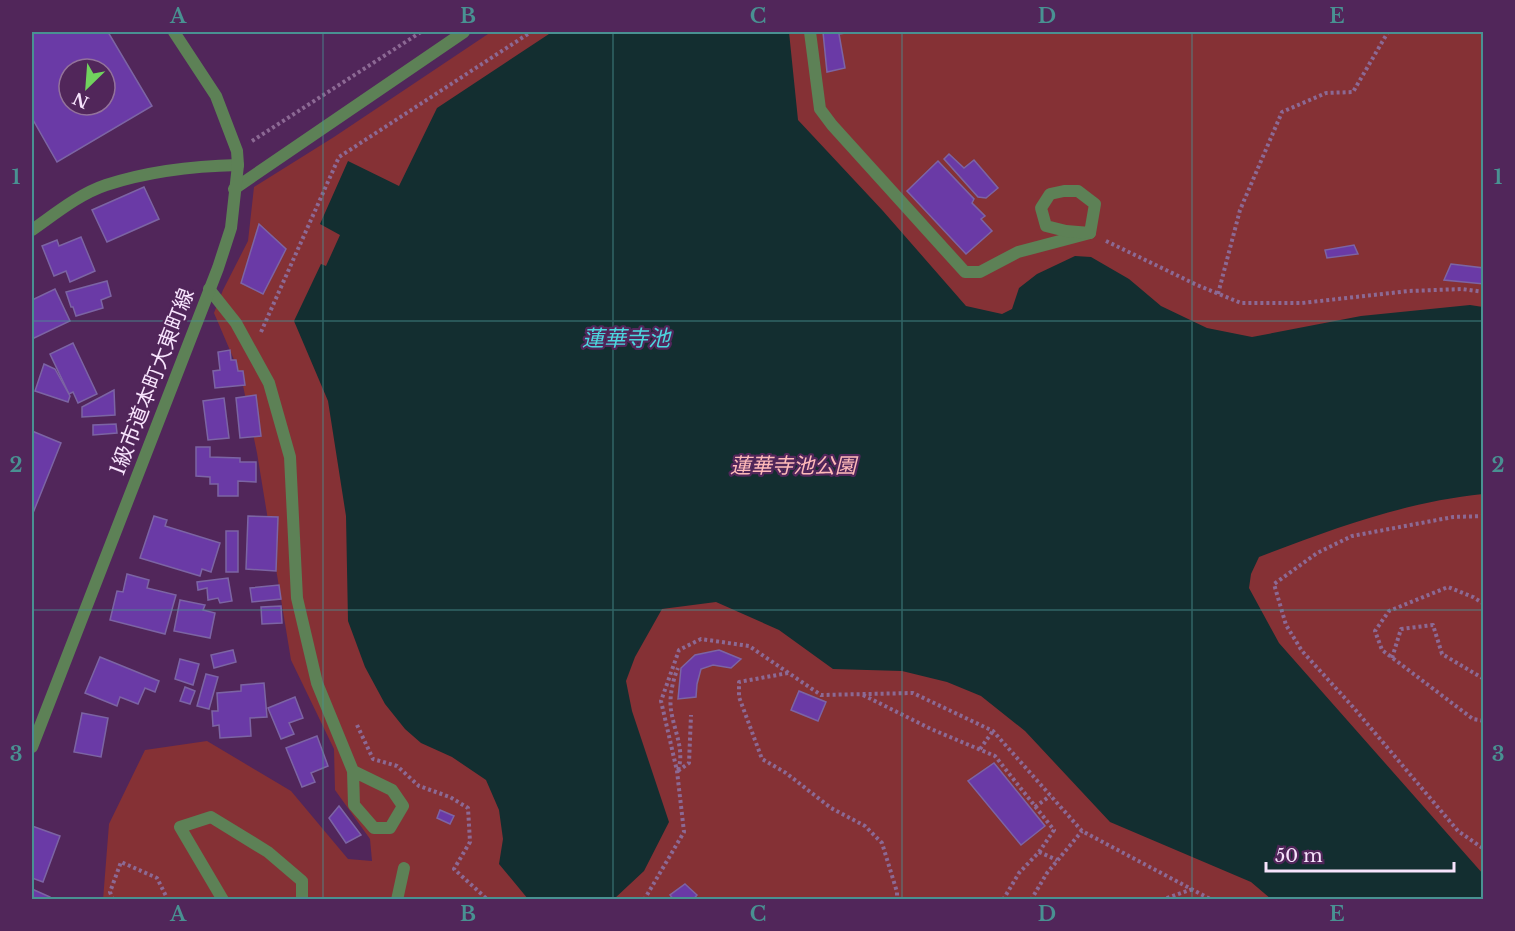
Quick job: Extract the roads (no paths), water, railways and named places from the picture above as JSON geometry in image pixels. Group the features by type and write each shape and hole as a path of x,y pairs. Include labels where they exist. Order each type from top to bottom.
{"street":[{"name":"1級市道本町大東町線","path":"32,747 231,228 238,165 237,151 216,96 174,32"},
{"path":"234,189 464,32"},
{"path":"810,32 820,109 965,272 980,272 1018,252 1090,233"},
{"path":"32,230 77,200 105,185 193,166 238,165"},
{"path":"1064,190 1078,191 1095,204 1090,233 1046,226 1041,208 1050,194 1064,190"},
{"path":"209,289 236,323 269,383 290,457 297,598 317,683 353,771 354,805 374,828 390,828 403,806 393,790 353,771"},
{"path":"223,900 180,827 211,817 268,852 302,881 302,900"},
{"path":"397,900 404,868"}],"water":[{"name":"蓮華寺池","path":"552,32 789,32 798,120 883,211 966,306 1002,314 1012,309 1019,288 1037,274 1075,256 1091,257 1129,279 1161,306 1207,328 1252,337 1361,316 1470,305 1483,307 1483,494 1397,510 1314,536 1259,557 1251,574 1249,588 1279,643 1483,874 1483,899 1271,899 1251,882 1110,822 1025,731 981,696 947,682 902,671 833,669 779,630 716,602 662,609 635,657 626,681 632,711 669,822 644,871 614,899 528,899 499,864 503,839 499,810 486,780 452,757 421,743 405,729 385,704 365,667 348,621 346,516 328,401 294,321 321,264 326,266 340,235 320,224 348,161 399,186 437,108"}],"park label":[{"name":"蓮華寺池公園","path":"793,466"}]}
